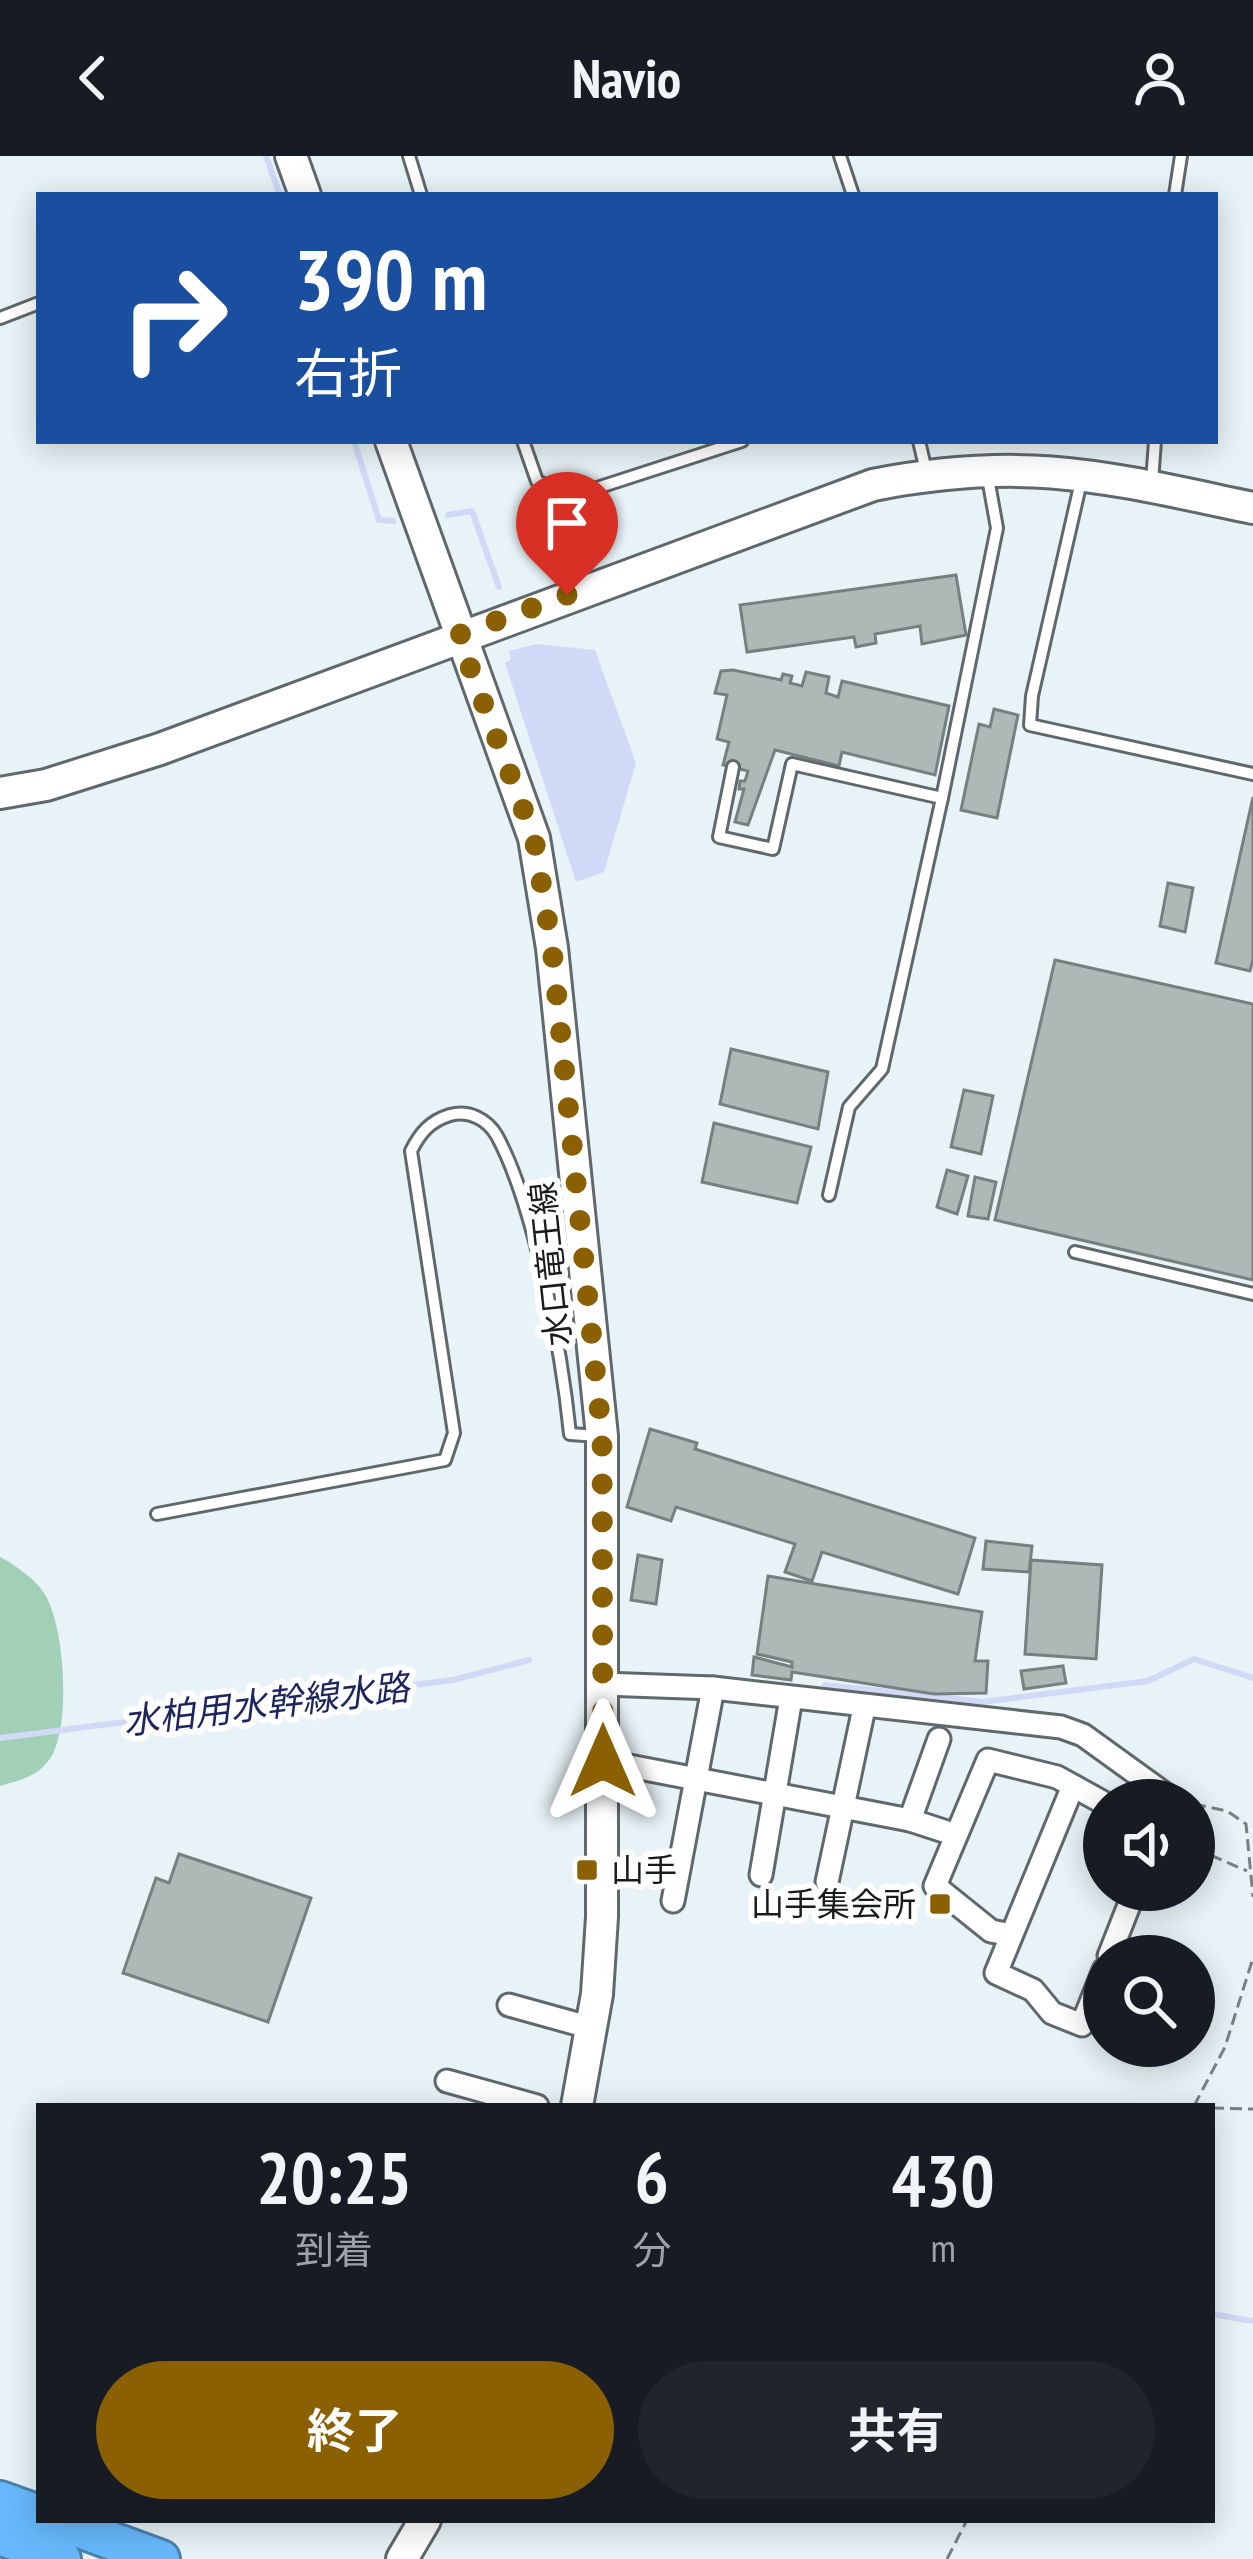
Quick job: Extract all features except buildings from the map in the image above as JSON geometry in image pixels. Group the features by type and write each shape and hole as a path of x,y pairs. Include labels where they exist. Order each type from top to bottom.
{"highway":[{"path":"0,2500 36,2513"},
{"path":"64,2523 161,2559"},
{"path":"0,2536 62,2559"}],"main road":[{"path":"291,156 304,192"},
{"name":"水口竜王線","path":"392,444 534,838 552,948 602,1436 602,1917 592,2028 579,2103"},
{"path":"0,793 121,763 807,506 926,475 986,468 1083,472 1253,508"},
{"path":"403,2559 423,2523"}],"street":[{"path":"602,1684 713,1688 1072,1730 1143,1779"},
{"path":"673,1901 713,1688"},
{"path":"761,1875 791,1698"},
{"path":"827,1882 864,1708"},
{"path":"910,1820 939,1739"},
{"path":"1011,1935 991,1930 935,1886 988,1760 1083,1791"},
{"path":"603,1761 910,1820 956,1835"},
{"path":"1073,1786 996,1973 1033,1990 1052,2013 1083,2022"},
{"path":"509,2005 592,2028"},
{"path":"447,2081 526,2103"}],"lane":[{"path":"409,156 420,192"},
{"path":"840,156 853,192"},
{"path":"1175,192 1181,156"},
{"path":"0,318 36,304"},
{"path":"524,444 537,481 569,497 733,444"},
{"path":"920,444 926,475"},
{"path":"1152,485 1155,444"},
{"path":"829,1195 849,1107 882,1069 942,798 997,528 986,468"},
{"path":"1083,472 1032,696 1030,725 1253,773"},
{"path":"733,767 718,837 773,849 792,764 942,798"},
{"path":"158,1514 446,1460 454,1433 411,1151 437,1119 459,1112 481,1117 496,1133 520,1202 554,1324 570,1434 602,1436"},
{"path":"1076,1252 1253,1294"}],"path":[{"path":"1215,1810 1239,1816 1250,1830 1253,1897"},
{"path":"1215,1857 1250,1872"},
{"path":"1196,2103 1225,2047 1253,1958"},
{"path":"1215,2108 1253,2109"},
{"path":"946,2559 965,2523"}],"green space":[{"path":"0,1557 35,1583 51,1608 61,1652 63,1702 61,1726 49,1760 33,1774 0,1786"}],"water":[{"path":"537,644 595,650 636,763 604,872 576,882 505,663 511,659 509,651"}],"waterway":[{"path":"266,156 279,192"},
{"path":"355,444 379,520 393,521"},
{"path":"448,515 472,511 499,587"},
{"name":"水柏用水幹線水路","path":"825,1685 983,1702 1148,1681 1194,1659 1253,1678"},
{"name":"水柏用水幹線水路","path":"0,1738 453,1680 529,1660"},
{"path":"1215,2315 1253,2321"}],"place":[{"name":"山手","path":"587,1870"},
{"name":"山手集会所","path":"940,1904"}],"route":[{"path":"567,595 458,635 534,838 552,948 602,1436 603,1761"}]}
